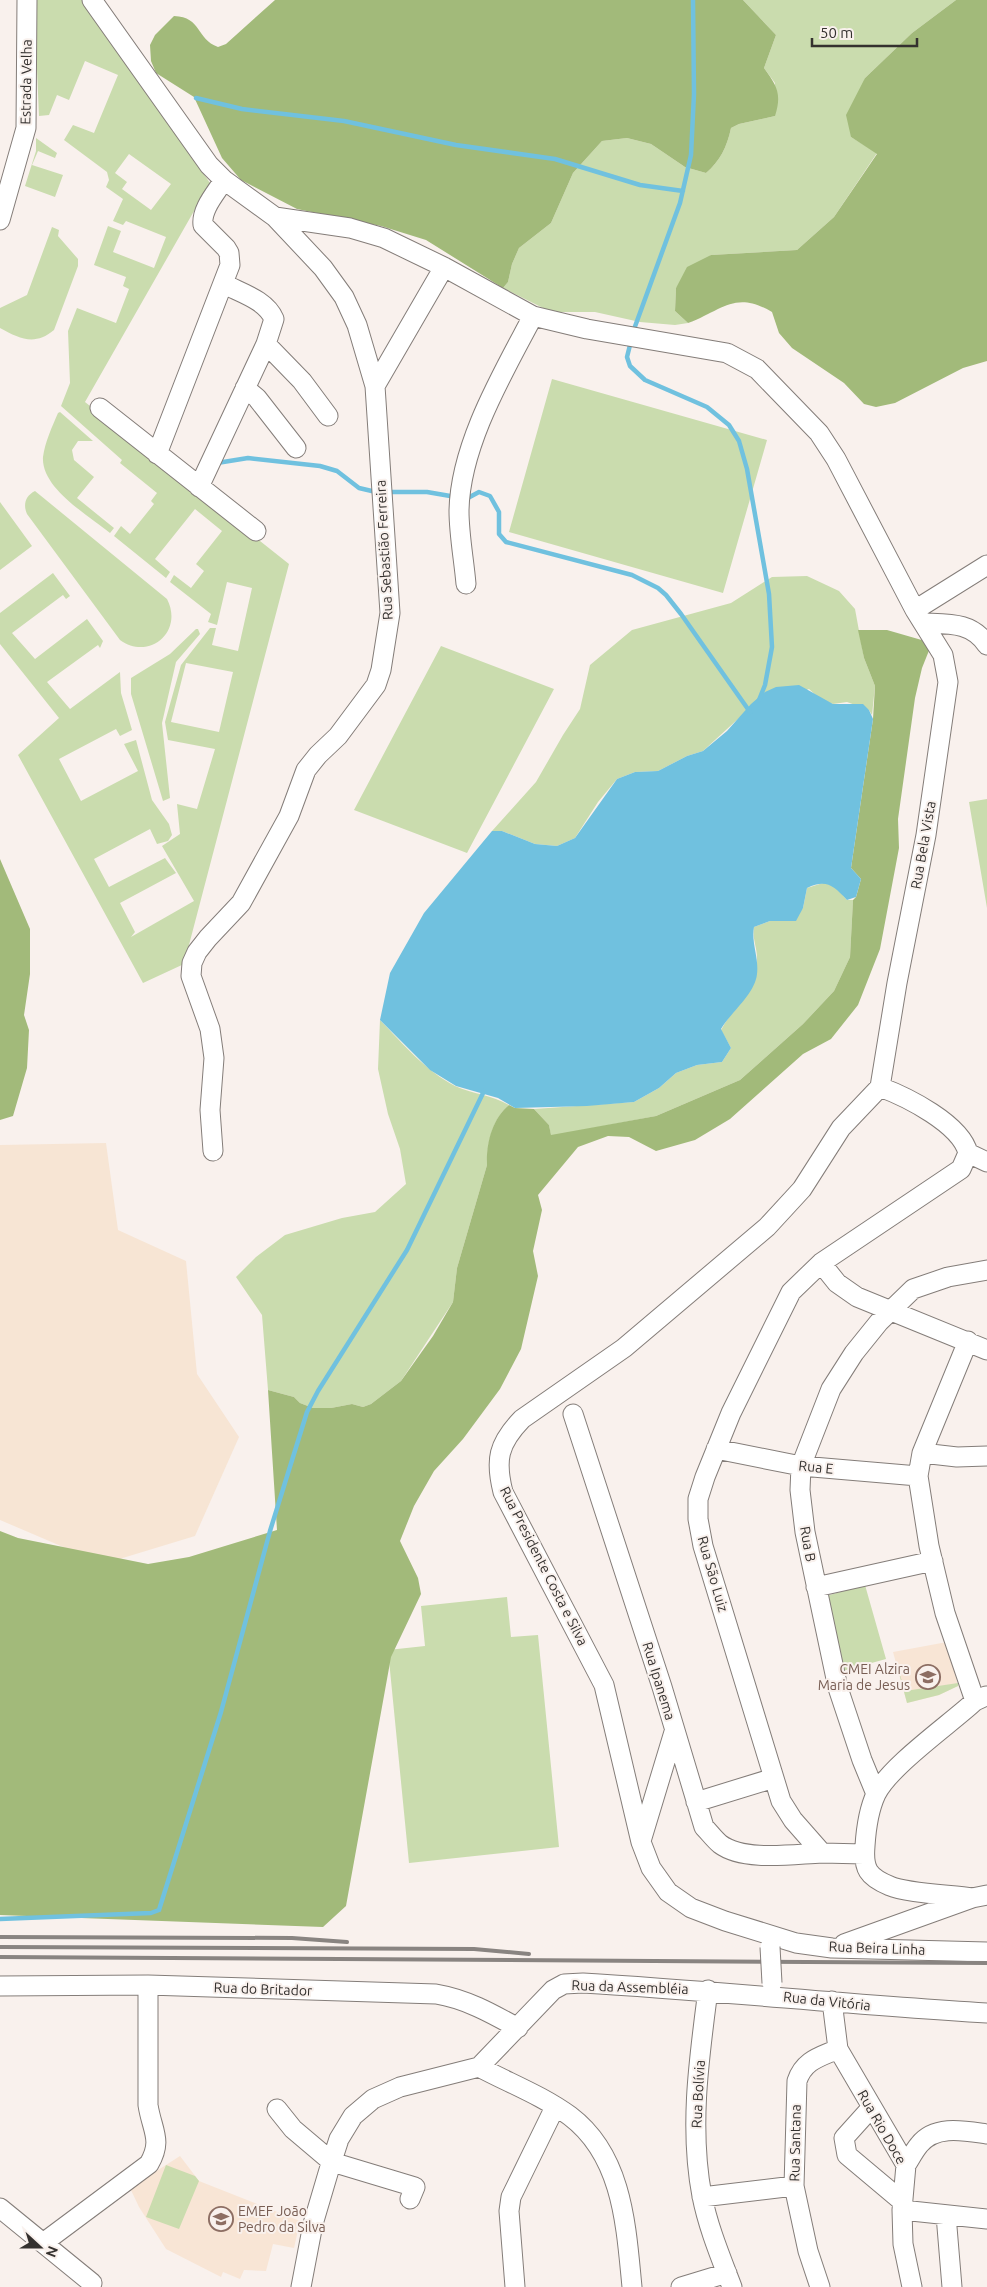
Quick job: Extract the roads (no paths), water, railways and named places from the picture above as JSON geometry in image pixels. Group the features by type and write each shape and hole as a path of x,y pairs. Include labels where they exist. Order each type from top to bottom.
{"street":[{"name":"Estrada Velha","path":"0,220 26,128 27,0"},
{"name":"Rua Sebastião Ferreira","path":"92,0 209,166 224,180 275,217 323,268 344,297 358,324 375,386 390,613 381,670 376,685 363,704 338,736 318,754 306,770 289,816 241,903 202,945 192,963 191,976 210,1029 214,1058 210,1110 213,1151"},
{"path":"157,454 224,284 230,264 229,253 203,225 202,219 224,180"},
{"name":"Rua Bela Vista","path":"275,217 350,228 384,238 444,267 533,316 587,329 727,353 757,369 798,409 836,459 942,655 947,672 948,694 926,835 897,983 880,1087"},
{"path":"375,386 444,267"},
{"path":"200,488 274,326 271,311 224,284"},
{"path":"466,584 459,511 476,431 487,405 533,316"},
{"path":"266,344 302,381 328,416"},
{"path":"245,388 256,398 296,448"},
{"path":"100,408 256,531"},
{"path":"920,616 987,565"},
{"path":"920,616 970,628 977,632 987,645"},
{"path":"880,1087 922,1105 961,1138 966,1145 968,1153 961,1169 821,1263 843,1288 857,1297 987,1350"},
{"name":"Rua Presidente Costa e Silva","path":"769,1941 692,1908 668,1892 650,1868 641,1842 604,1685 503,1492 498,1472 499,1454 509,1433 522,1419 624,1348 767,1226 802,1189 841,1128 880,1087"},
{"path":"968,1153 987,1162"},
{"name":"Rua São Luiz","path":"821,1263 791,1292 782,1306 716,1449 698,1499 698,1519 703,1546 782,1801 793,1820 822,1853"},
{"name":"Rua B","path":"876,1794 862,1760 838,1688 805,1532 800,1490 800,1466 831,1389 854,1353 890,1312 913,1288 948,1277 987,1270"},
{"path":"968,1341 922,1453 918,1476 933,1561 945,1613 981,1698 890,1775 876,1794 871,1811 864,1854 865,1867 873,1877 891,1887 980,1896"},
{"name":"Rua Ipanema","path":"573,1414 662,1687 704,1827 720,1844 732,1850 756,1855 822,1853"},
{"name":"Rua E","path":"716,1449 800,1466 918,1476"},
{"path":"922,1453 957,1457 987,1456"},
{"path":"816,1587 933,1561"},
{"path":"641,1842 674,1732"},
{"path":"696,1802 774,1778"},
{"path":"822,1853 864,1854"},
{"path":"832,1948 980,1896"},
{"name":"Rua Beira Linha","path":"769,1941 832,1948 987,1952"},
{"name":"Rua da Vitória","path":"769,1941 772,1989 832,2001 987,2014"},
{"name":"Rua da Assembléia","path":"479,2067 553,1990 564,1984 583,1983 708,1990 772,1989"},
{"path":"43,2243 149,2164 155,2153 158,2140 151,2123 148,2105 148,1985"},
{"name":"Rua do Britador","path":"0,1986 148,1985 436,1994 463,2000 481,2007 518,2028"},
{"name":"Rua Bolívia","path":"708,1990 698,2073 695,2141 702,2197 729,2280"},
{"name":"Rua Rio Doce","path":"832,2001 838,2049 906,2165 903,2244 912,2287"},
{"name":"Rua Santana","path":"820,2287 808,2251 794,2186 797,2081 801,2070 808,2062 838,2049"},
{"path":"300,2287 313,2224 332,2162 339,2140 353,2116 374,2100 400,2087 479,2067 555,2107 570,2116 588,2132 608,2161 619,2189 632,2287"},
{"path":"516,2287 509,2211 511,2197 555,2107"},
{"path":"871,2108 844,2138 847,2155 903,2206 946,2215 987,2219"},
{"path":"277,2109 293,2129 332,2162 415,2187 410,2199"},
{"path":"906,2165 920,2143 936,2134 953,2129 987,2134"},
{"path":"702,2197 794,2186"},
{"path":"0,2208 92,2283"},
{"path":"946,2215 952,2287"},
{"path":"681,2287 729,2280"}],"water":[{"path":"799,685 833,704 863,704 869,710 873,719 851,868 861,879 856,897 847,900 829,885 814,885 807,888 803,908 796,921 770,921 754,927 753,938 757,974 752,989 721,1029 731,1048 722,1062 697,1065 676,1073 659,1088 634,1102 587,1106 515,1108 498,1098 456,1086 430,1070 380,1020 390,973 424,913 492,831 502,831 535,844 557,846 575,838 617,779 635,772 658,771 687,756 703,751 727,731 751,704 765,692 776,687"}],"waterway":[{"path":"633,332 680,203 691,155 694,94 693,0"},
{"path":"196,98 242,109 344,121 456,145 555,159 640,185 683,191"},
{"path":"631,341 627,357 630,366 645,380 707,407 729,425 739,441 747,469 769,594 772,647 765,685 759,700"},
{"path":"217,463 248,458 320,466 337,471 359,488 376,492"},
{"path":"387,492 427,492 456,497"},
{"path":"466,499 479,492 490,496 499,512 499,534 506,542 632,575 658,588 681,614 750,712"},
{"path":"0,1919 151,1913 159,1910 221,1712 270,1531 307,1412 318,1391 407,1250 484,1091"}],"railway":[{"path":"0,1937 292,1938 347,1942"},
{"path":"0,1947 474,1949 529,1954"},
{"path":"0,1957 987,1963"}],"place":[{"name":"CMEI Alzira Maria de Jesus","path":"928,1677"},
{"name":"EMEF João Pedro da Silva","path":"221,2219"}]}
